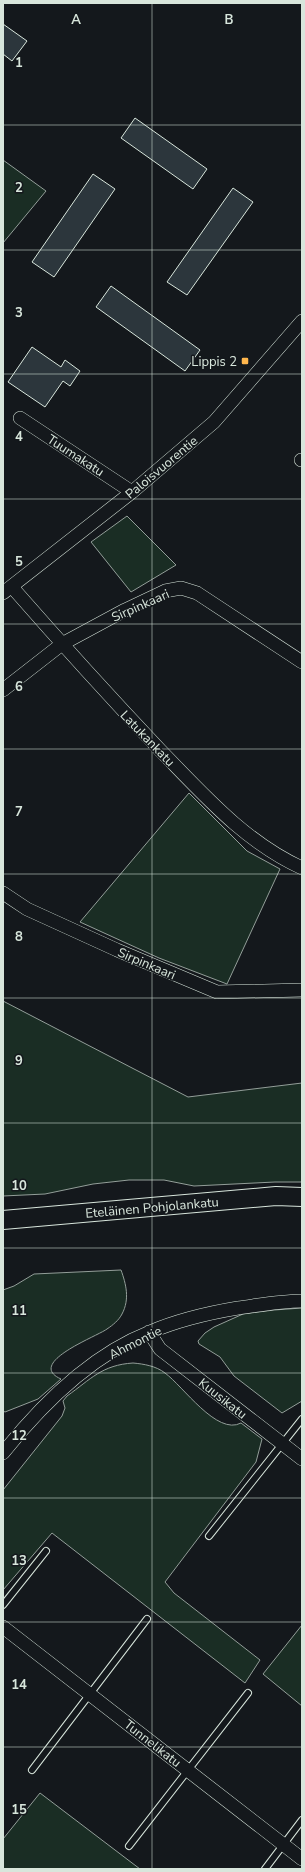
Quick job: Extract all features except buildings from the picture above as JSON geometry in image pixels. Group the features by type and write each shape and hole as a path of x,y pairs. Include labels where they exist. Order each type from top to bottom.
{"main road":[{"name":"Eteläinen Pohjolankatu","path":"3,1220 276,1196 302,1197"}],"street":[{"name":"Paloisvuorentie","path":"7,590 132,492 214,422 302,321"},
{"name":"Tuumakatu","path":"20,418 132,492"},
{"name":"Sirpinkaari","path":"3,690 62,644 125,610 165,591 181,588 196,593 302,662"},
{"name":"Latukankatu","path":"7,590 62,644 92,679 205,797 245,834 281,859 302,868"},
{"name":"Sirpinkaari","path":"3,894 27,909 117,950 217,992 302,990"},
{"name":"Ahmontie","path":"3,1452 31,1421 73,1380 93,1364 149,1332 192,1318 218,1312 288,1301 302,1301"},
{"name":"Kuusikatu","path":"149,1332 160,1348 302,1459"},
{"name":"Tunnelikatu","path":"3,1627 302,1859"}],"lane":[{"path":"208,1536 302,1419"},
{"path":"3,1605 46,1550"},
{"path":"32,1770 147,1619"},
{"path":"129,1846 186,1770 248,1693"},
{"path":"264,1869 302,1820"}],"green space":[{"path":"3,160 46,191 3,243"},
{"path":"127,516 176,565 131,592 91,542"},
{"path":"189,793 247,851 280,869 227,984 159,958 80,922"},
{"path":"3,1001 188,1097 302,1083 302,1182 194,1186 164,1180 129,1180 93,1184 45,1194 3,1196"},
{"path":"121,1270 126,1286 127,1297 122,1314 114,1324 57,1358 52,1365 52,1373 61,1379 38,1399 5,1412 3,1411 3,1290 14,1286 34,1274"},
{"path":"302,1308 302,1401 282,1413 234,1376 220,1357 199,1344 198,1341 205,1333 214,1327 243,1314"},
{"path":"133,1363 150,1366 165,1373 211,1416 232,1425 241,1423 262,1439 256,1462 165,1582 174,1593 260,1660 245,1683 52,1533 3,1590 3,1490 62,1416 65,1408 63,1401 67,1396 97,1374 105,1370 122,1364"},
{"path":"302,1625 302,1706 263,1674"},
{"path":"40,1793 140,1869 3,1869 3,1839"}],"place":[{"name":"Lippis 2","path":"245,361"}]}
